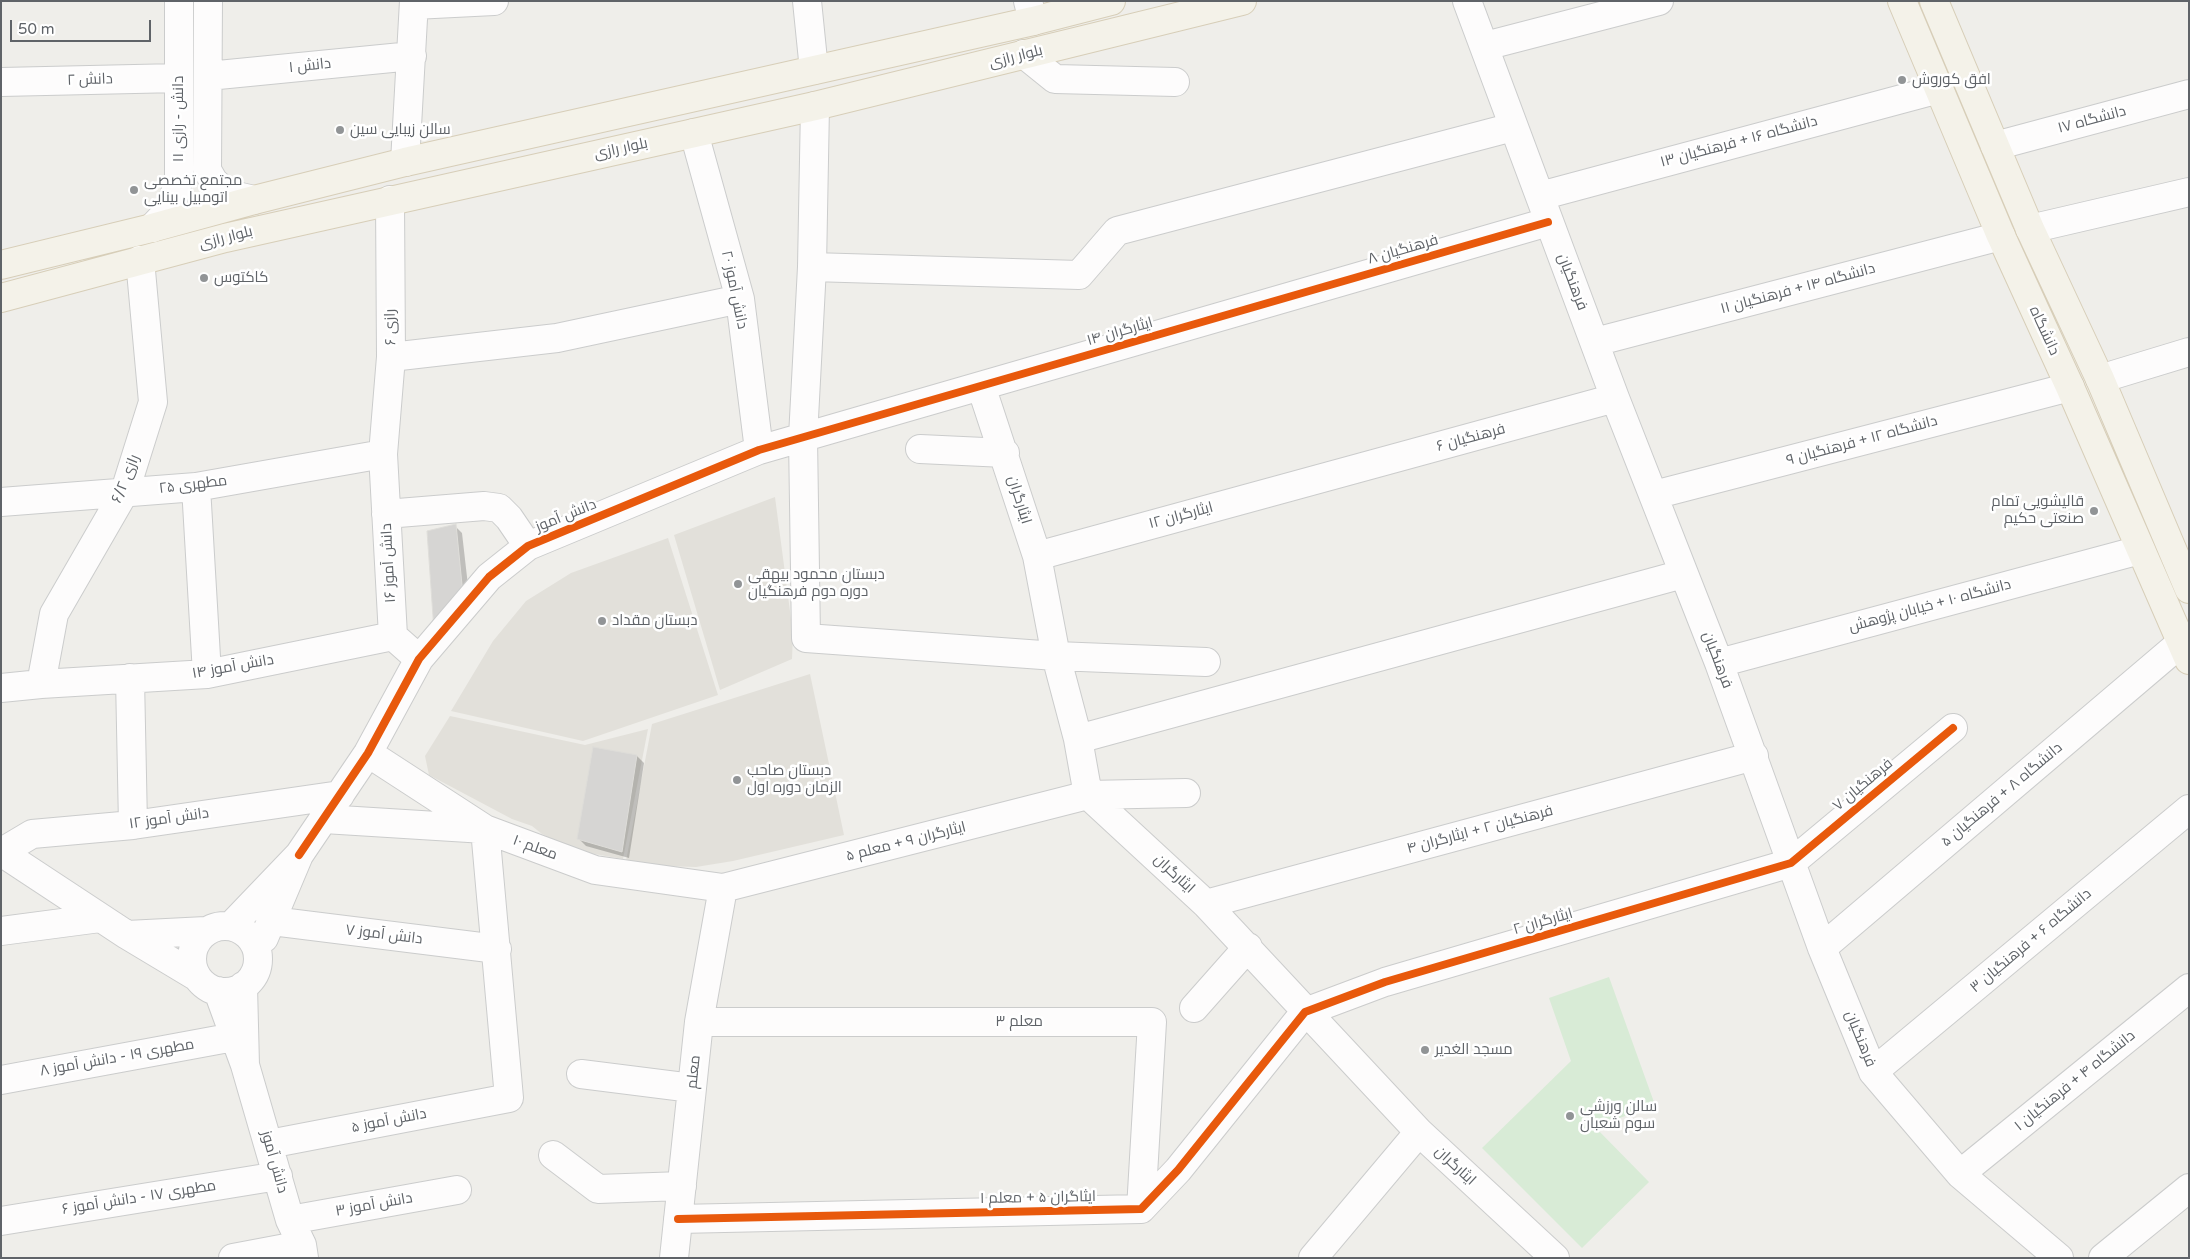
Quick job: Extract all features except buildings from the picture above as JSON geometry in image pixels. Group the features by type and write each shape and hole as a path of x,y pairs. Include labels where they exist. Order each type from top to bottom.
{"main road":[{"name":"بلوار رازی","path":"1,265 405,162 814,70 1031,11 1111,1"},
{"name":"بلوار رازی","path":"1,298 225,238 815,106 1242,1"},
{"name":"دانشگاه","path":"1902,1 2001,236 2070,387 2185,651"},
{"name":"دانشگاه","path":"1934,1 2030,229 2180,549 2189,589"},
{"path":"1924,52 1951,44"},
{"path":"534,133 542,166"}],"street":[{"name":"دانش - رازی ۱۱","path":"152,228 171,208 179,178 179,1"},
{"name":"دانش - رازی ۱۱","path":"208,1 208,170 214,182 228,194 254,200"},
{"path":"405,162 414,3 494,1"},
{"path":"807,1 814,70"},
{"name":"فرهنگیان","path":"1468,1 1548,222 1615,398 1720,663 1822,948 1873,1072 1960,1174 2059,1258"},
{"path":"1485,46 1659,1"},
{"path":"1024,54 1055,79 1175,82"},
{"name":"دانش ۱","path":"208,76 412,56"},
{"name":"دانش ۲","path":"1,82 180,78"},
{"name":"دانشگاه ۱۶ + فرهنگیان ۱۳","path":"1540,196 1939,89"},
{"name":"دانشگاه ۱۷","path":"1995,146 2189,94"},
{"path":"815,106 812,267 803,438 806,638 1056,656 1206,662"},
{"path":"179,121 207,118"},
{"path":"812,267 1078,276 1117,231 1513,127"},
{"name":"دانش آموز ۲۰","path":"694,133 740,299 759,450"},
{"path":"2030,229 2189,192"},
{"name":"رازی ۶","path":"383,454 391,357 390,200"},
{"name":"فرهنگیان ۸","path":"1265,304 1548,222"},
{"name":"دانشگاه ۱۴ + فرهنگیان ۱۱","path":"1595,342 2001,236"},
{"name":"رازی ۶/۲","path":"41,684 54,614 125,491 153,402 140,260"},
{"path":"391,357 556,338 740,299"},
{"name":"ایثارگران ۱۴","path":"981,386 1265,304"},
{"path":"2100,379 2189,352"},
{"name":"دانش آموز","path":"299,855 368,753 419,659 489,578 528,546 759,450 981,386"},
{"name":"ایثارگران","path":"981,386 1037,556 1056,656 1078,739 1088,795 1206,904 1418,1132 1544,1254"},
{"name":"دانشگاه ۱۲ + فرهنگیان ۹","path":"1654,495 2070,387"},
{"name":"فرهنگیان ۶","path":"1326,477 1615,398"},
{"path":"920,449 1004,453"},
{"name":"مطهری ۲۵","path":"1,502 196,487 383,454"},
{"name":"دانش آموز ۱۶","path":"383,454 393,636"},
{"name":"ایثارگران ۱۲","path":"1037,556 1326,477"},
{"path":"196,487 207,674"},
{"path":"386,514 484,506 499,508 510,518 528,546"},
{"name":"دانشگاه ۱۰ + خیابان پژوهش","path":"1720,663 2140,550"},
{"path":"1078,739 1684,574"},
{"path":"393,636 419,659"},
{"name":"دانش آموز ۱۴","path":"1,688 207,674 393,636"},
{"name":"دانشگاه ۸ + فرهنگیان ۵","path":"1822,948 2185,651"},
{"path":"130,678 133,825"},
{"name":"فرهنگیان ۷","path":"1791,863 1953,728"},
{"name":"معلم ۱۰","path":"368,753 485,829 596,870 723,888"},
{"name":"فرهنگیان ۲ + ایثارگران ۴","path":"1206,904 1754,756"},
{"name":"ایثارگران ۹ + معلم ۵","path":"723,888 1088,795 1186,793"},
{"name":"دانش آموز ۱۲","path":"2,852 32,834 133,825 340,795"},
{"name":"دانشگاه ۶ + فرهنگیان ۳","path":"1873,1072 2189,809"},
{"path":"324,819 485,829 497,948"},
{"path":"2,852 127,935 219,985 250,980 255,972 257,952 299,855"},
{"path":"219,985 191,957 193,947 198,938 219,928 299,855"},
{"name":"ایثارگران ۲","path":"1305,1012 1386,982 1791,863"},
{"name":"معلم","path":"674,1258 699,1022 723,888"},
{"path":"1,931 100,918"},
{"name":"دانش آموز ۷","path":"272,921 497,948"},
{"path":"127,935 219,928 248,935 257,952"},
{"path":"1194,1008 1248,947"},
{"name":"دانش آموز ۵","path":"268,1144 509,1098 497,948"},
{"name":"دانش آموز","path":"219,985 234,1037 245,1065"},
{"name":"دانش آموز","path":"219,985 245,1065 290,1220 303,1252"},
{"name":"دانشگاه ۴ + فرهنگیان ۱","path":"1960,1174 2189,988"},
{"path":"1142,1209 1178,1170 1305,1012"},
{"name":"معلم ۳","path":"699,1022 1152,1022 1142,1209"},
{"name":"مطهری ۱۹ - دانش آموز ۸","path":"1,1080 234,1037"},
{"path":"581,1074 692,1088"},
{"path":"1313,1258 1418,1132"},
{"path":"552,1155 598,1189 682,1186"},
{"name":"مطهری ۱۷ - دانش آموز ۶","path":"1,1221 278,1176"},
{"path":"2103,1258 2189,1188"},
{"name":"دانش آموز ۳","path":"290,1220 457,1190"},
{"name":"ایثاگران ۵ + معلم ۱","path":"678,1219 1142,1209"},
{"path":"233,1258 303,1252"}],"shaded area":[{"name":"دبستان محمود بیهقی دوره دوم فرهنگیان","path":"775,497 793,634 792,659 720,690 674,535"},
{"name":"دبستان مقداد","path":"668,538 718,695 583,741 451,711 493,641 526,601 571,573"},
{"name":"دبستان صاحب الزمان دوره اول","path":"810,674 844,835 733,861 696,867 662,866 626,861 652,724"},
{"path":"450,716 585,745 648,729 623,859 583,852 564,845 542,834 532,826 512,819 429,775 425,756"}],"green space":[{"name":"سالن ورزشی سوم شعبان","path":"1609,977 1655,1105 1595,1127 1649,1182 1582,1248 1482,1148 1571,1061 1549,998"}],"cycle path":[{"path":"299,855 368,753 419,659 489,577 528,546 759,450 1548,222"},
{"path":"678,1219 1141,1209 1178,1170 1305,1012 1385,982 1791,863 1953,728"}],"place":[{"name":"افق کوروش","path":"1902,80"},
{"name":"سالن زیبایی سین","path":"340,130"},
{"name":"مجتمع تخصصی اتومبیل بینایی","path":"134,190"},
{"name":"کاکتوس","path":"204,278"},
{"name":"قالیشویی تمام صنعتی حکیم","path":"2094,511"},
{"name":"دبستان محمود بیهقی دوره دوم فرهنگیان","path":"738,584"},
{"name":"دبستان مقداد","path":"602,621"},
{"name":"دبستان صاحب الزمان دوره اول","path":"737,780"},
{"name":"مسجد الغدیر","path":"1425,1050"},
{"name":"سالن ورزشی سوم شعبان","path":"1570,1116"}]}
